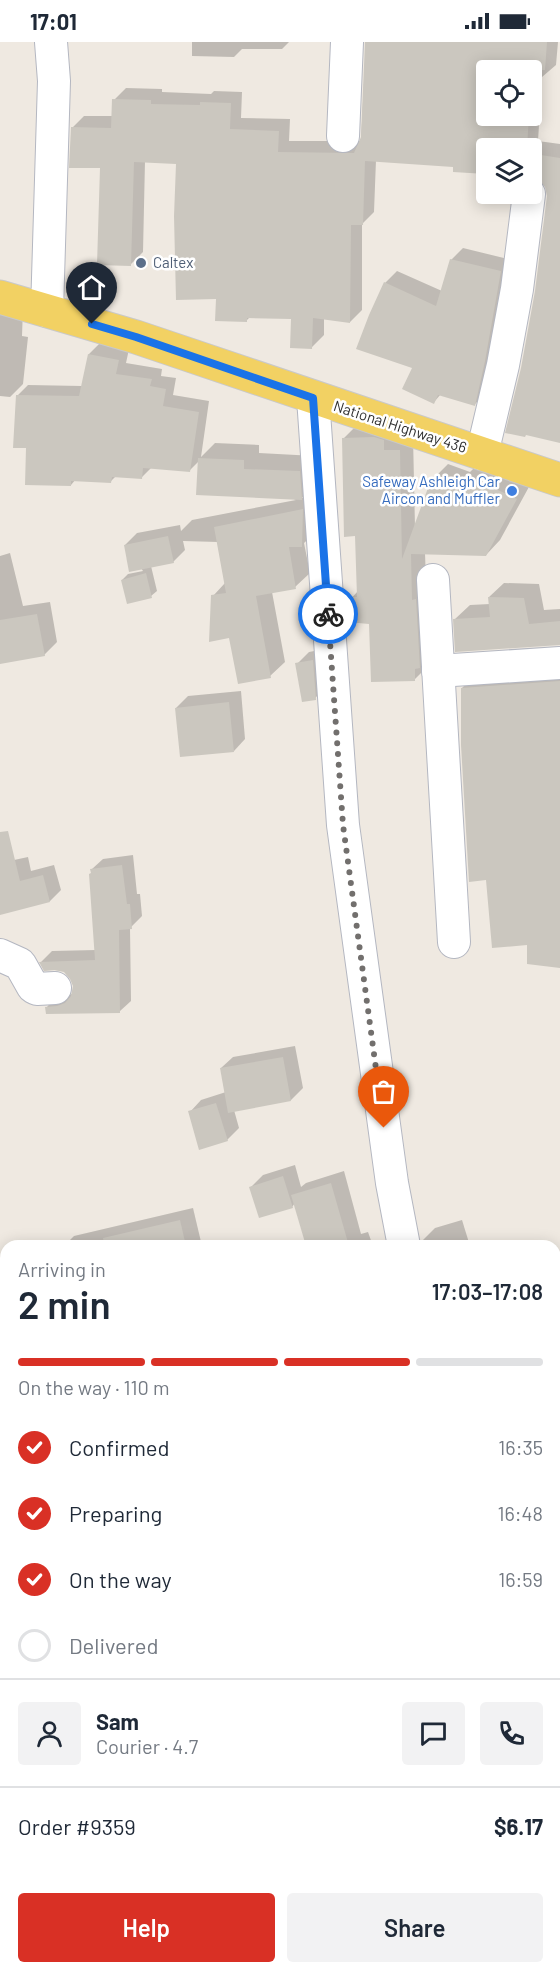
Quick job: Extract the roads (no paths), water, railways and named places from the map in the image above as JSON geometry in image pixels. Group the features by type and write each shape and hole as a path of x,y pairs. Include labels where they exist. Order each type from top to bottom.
{"main road":[{"name":"National Highway 436","path":"0,297 136,337 560,480"}],"street":[{"path":"47,311 54,81 51,42"},
{"path":"343,136 347,42"},
{"path":"483,454 517,288 528,204"},
{"path":"313,398 343,825 392,1183 403,1240"},
{"path":"433,580 454,942"},
{"path":"438,671 560,663"},
{"path":"0,955 20,964 33,987 37,989 55,988"}],"place":[{"name":"Caltex","path":"141,263"},
{"name":"Safeway Ashleigh Car Aircon and Muffler","path":"512,491"}]}
